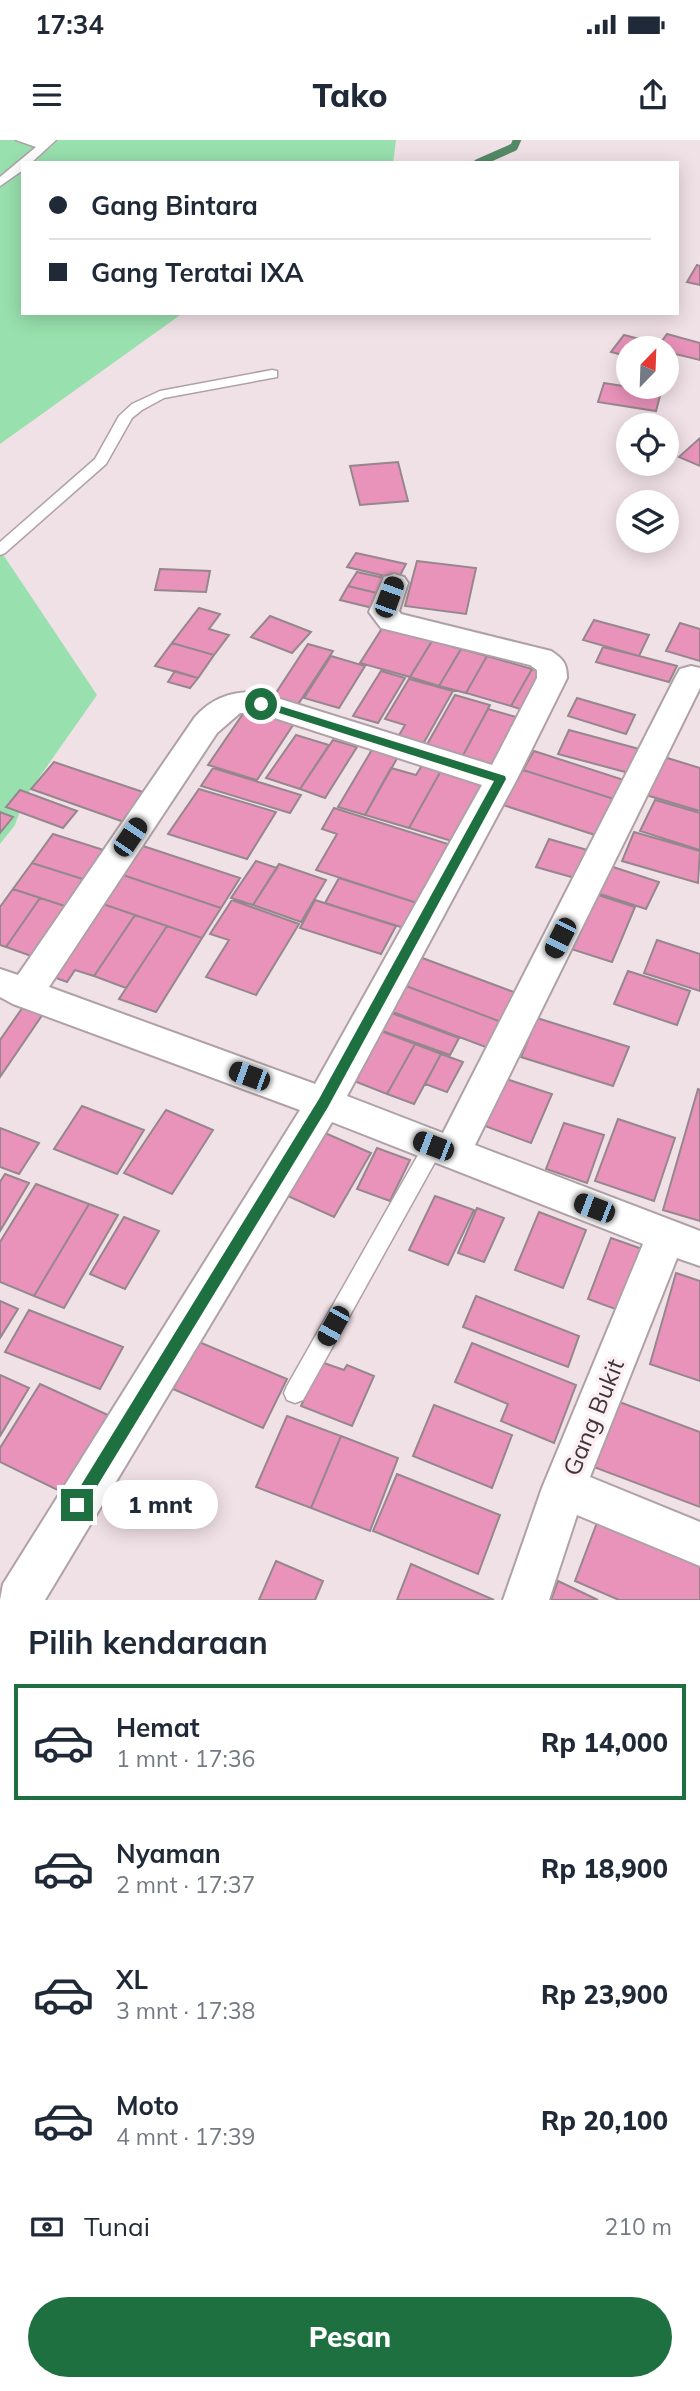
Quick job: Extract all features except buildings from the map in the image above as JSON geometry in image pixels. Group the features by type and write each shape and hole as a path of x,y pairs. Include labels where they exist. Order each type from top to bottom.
{"street":[{"path":"19,1600 324,1103 501,779 552,678 552,666 540,658 391,621 384,612 394,583"},
{"path":"443,1150 691,676"},
{"path":"501,779 261,704 247,701 230,704 218,711 206,725 13,988 324,1103 683,1242"},
{"name":"Gang Bukit","path":"526,1600 564,1488 683,1242"},
{"path":"564,1488 700,1544"}],"lane":[{"path":"22,140 47,142"},
{"path":"25,161 47,142"},
{"path":"0,183 21,165"},
{"path":"0,550 101,461 126,416 137,407 160,396 272,374"},
{"path":"295,1393 443,1150"}],"green space":[{"path":"0,140 396,140 393,161 21,161 21,315 180,315 0,444"},
{"path":"0,550 97,695 24,799 15,825 0,844"}],"waterway":[{"path":"482,161 514,147 517,140"}],"route":[{"path":"77,1505 324,1103 501,779 261,704"}]}
